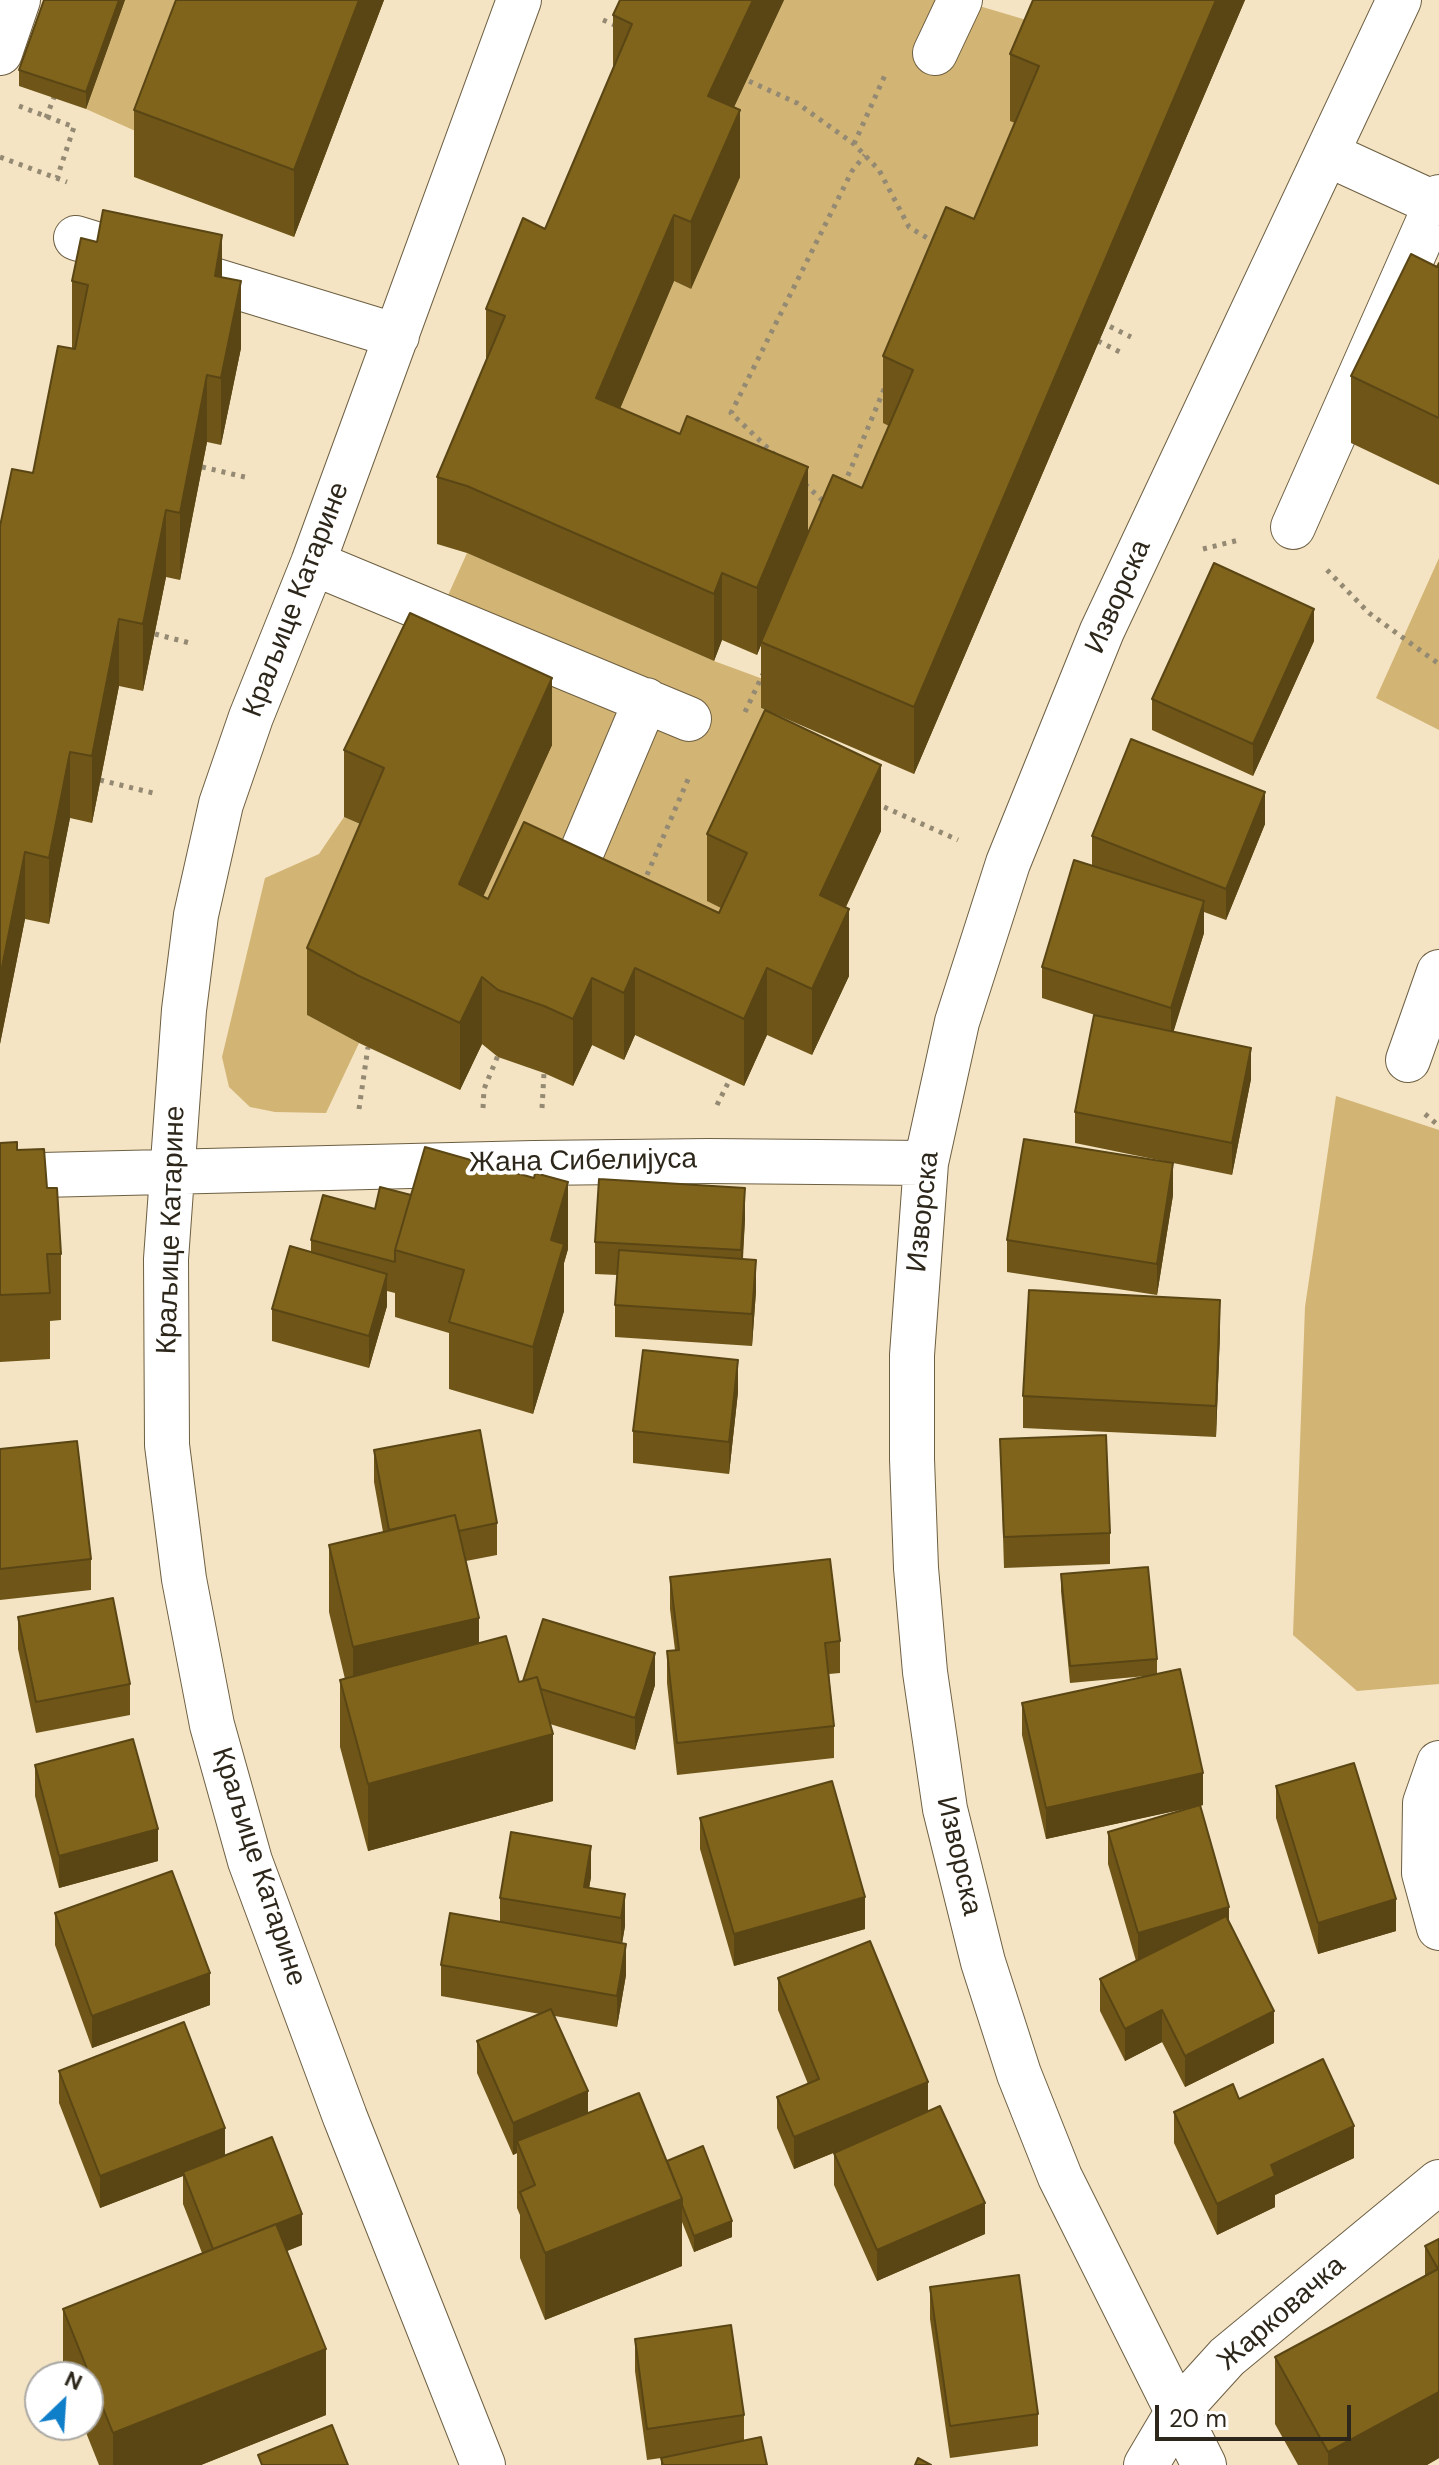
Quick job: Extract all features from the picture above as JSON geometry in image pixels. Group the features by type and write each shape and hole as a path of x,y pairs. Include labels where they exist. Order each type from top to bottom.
{"street":[{"path":"0,53 18,0"},
{"name":"Краљице Катарине","path":"483,2465 345,2117 260,1889 212,1725 184,1579 167,1445 166,1259 184,1010 196,915 212,840 236,757 313,563 519,0"},
{"path":"935,53 960,0"},
{"name":"Изворска","path":"1204,2465 1060,2177 1019,2074 983,1962 945,1809 925,1672 916,1568 913,1474 912,1355 926,1163 957,1022 1008,863 1102,631 1399,0"},
{"path":"1293,527 1437,201 1327,154"},
{"path":"76,238 397,336"},
{"path":"313,563 689,719"},
{"path":"577,863 646,700"},
{"path":"1408,1060 1439,972"},
{"name":"Жана Сибелијуса","path":"0,1176 709,1161 926,1163"},
{"path":"1439,1763 1425,1803 1424,1873 1439,1928"},
{"name":"Жарковачка","path":"1146,2465 1178,2411 1227,2357 1439,2182"}],"path":[{"path":"603,20 625,29"},
{"path":"854,144 889,67"},
{"path":"736,76 797,103 854,144 879,170 909,227 944,248"},
{"path":"0,157 57,178 74,127 46,118 56,89"},
{"path":"781,461 731,413 852,171 865,155"},
{"path":"1093,318 1131,337"},
{"path":"1098,341 1124,354"},
{"path":"839,497 889,380"},
{"path":"202,467 249,478"},
{"path":"802,481 833,511"},
{"path":"1133,566 1293,527 1316,559 1369,613 1439,664"},
{"path":"155,634 190,643"},
{"path":"740,725 766,668"},
{"path":"642,886 689,777"},
{"path":"100,780 153,793"},
{"path":"871,801 927,826"},
{"path":"484,1089 503,1043"},
{"path":"358,1116 368,1047"},
{"path":"723,1093 730,1079"}],"shaded area":[{"path":"125,0 201,0 149,137 86,109"},
{"path":"784,0 959,0 1050,27 1039,133 883,422 913,437 862,555 596,465 674,281 691,289 739,177 708,163"},
{"path":"467,553 714,661 774,683 761,708 788,721 765,777 747,920 488,965 410,680"},
{"path":"1439,558 1439,730 1376,698"},
{"path":"344,817 384,835 307,1015 359,1043 326,1113 275,1112 250,1107 229,1087 222,1057 265,878 319,854"},
{"path":"1336,1096 1439,1130 1439,1684 1357,1691 1293,1635 1305,1307"}],"building":[{"path":"44,0 119,0 86,92 19,70"},
{"path":"176,0 359,0 294,170 134,110"},
{"path":"620,0 753,0 708,96 740,110 691,222 674,215 596,398 680,434 687,416 808,467 757,588 722,573 714,594 467,486 437,477 505,316 486,309 523,218 545,229 632,24 613,15"},
{"path":"1033,0 1216,0 914,707 761,642 833,475 862,488 913,370 883,356 946,207 974,219 1039,66 1010,54"},
{"path":"103,210 222,235 215,276 241,281 221,378 207,375 180,513 166,510 143,624 119,619 92,756 70,752 49,858 25,852 0,977 0,526 12,469 33,473 58,346 75,349 88,285 72,281 81,238 97,242"},
{"path":"1411,254 1437,267 1439,263 1439,418 1351,376"},
{"path":"1214,563 1314,609 1253,744 1152,699"},
{"path":"410,613 552,678 459,884 488,899 524,822 719,913 747,853 707,834 765,710 881,765 820,895 849,909 812,989 767,968 744,1019 635,968 624,993 592,978 573,1019 498,990 482,977 460,1023 307,948 384,768 344,750"},
{"path":"1131,739 1265,792 1226,889 1092,836"},
{"path":"1074,860 1204,901 1171,1008 1042,967"},
{"path":"1094,1015 1251,1048 1232,1143 1075,1112"},
{"path":"1024,1139 1173,1163 1157,1264 1007,1240"},
{"path":"17,1142 17,1150 44,1149 47,1188 57,1188 61,1254 47,1254 50,1293 0,1295 0,1143"},
{"path":"425,1147 534,1178 535,1173 568,1182 551,1240 564,1244 533,1347 449,1322 464,1270 395,1250"},
{"path":"599,1179 745,1188 741,1250 595,1242"},
{"path":"380,1187 411,1195 395,1250 395,1262 311,1240 323,1195 375,1209"},
{"path":"290,1246 387,1274 369,1336 272,1309"},
{"path":"619,1250 756,1260 752,1314 615,1305"},
{"path":"1029,1290 1220,1300 1216,1406 1023,1396"},
{"path":"643,1350 738,1360 729,1442 633,1431"},
{"path":"480,1430 497,1523 459,1531 455,1515 389,1530 374,1450"},
{"path":"1106,1435 1110,1533 1004,1537 1000,1439"},
{"path":"77,1441 91,1559 0,1569 0,1449"},
{"path":"455,1515 479,1618 353,1647 329,1545"},
{"path":"830,1559 840,1641 825,1643 834,1726 677,1743 667,1651 679,1650 670,1577"},
{"path":"1148,1567 1157,1659 1070,1666 1061,1574"},
{"path":"113,1598 130,1684 36,1702 18,1617"},
{"path":"543,1619 655,1653 635,1718 541,1689 537,1677 523,1681"},
{"path":"506,1636 519,1682 537,1677 553,1734 368,1784 340,1680"},
{"path":"1180,1669 1203,1773 1046,1808 1022,1703"},
{"path":"133,1739 158,1829 59,1856 35,1765"},
{"path":"1354,1763 1396,1899 1318,1923 1276,1786"},
{"path":"832,1781 865,1897 734,1934 700,1818"},
{"path":"1200,1805 1229,1907 1138,1933 1108,1832"},
{"path":"511,1832 591,1846 584,1887 625,1894 621,1918 500,1898"},
{"path":"172,1871 210,1973 92,2016 55,1913"},
{"path":"450,1913 626,1944 617,1996 441,1965"},
{"path":"1226,1916 1274,2011 1185,2056 1162,2010 1125,2029 1100,1979"},
{"path":"870,1941 928,2082 794,2137 777,2097 819,2079 778,1978"},
{"path":"551,2009 588,2091 513,2123 477,2041"},
{"path":"184,2022 225,2128 100,2176 59,2071"},
{"path":"1323,2059 1354,2126 1271,2165 1275,2176 1217,2204 1174,2112 1233,2084 1239,2099"},
{"path":"639,2093 682,2199 545,2253 520,2192 535,2185 517,2141"},
{"path":"940,2106 985,2203 877,2250 834,2153"},
{"path":"272,2137 302,2214 213,2249 183,2172"},
{"path":"703,2146 732,2221 694,2236 667,2161"},
{"path":"276,2224 326,2349 113,2433 104,2411 104,2361 84,2361 63,2309"},
{"path":"1439,2239 1439,2392 1328,2452 1275,2357 1438,2269 1425,2246"},
{"path":"1019,2275 1038,2414 950,2426 930,2287"},
{"path":"731,2325 744,2415 647,2429 635,2339"},
{"path":"332,2425 348,2465 262,2465 258,2455"},
{"path":"761,2437 767,2465 663,2465 661,2458"},
{"path":"918,2458 931,2465 915,2465"}]}
